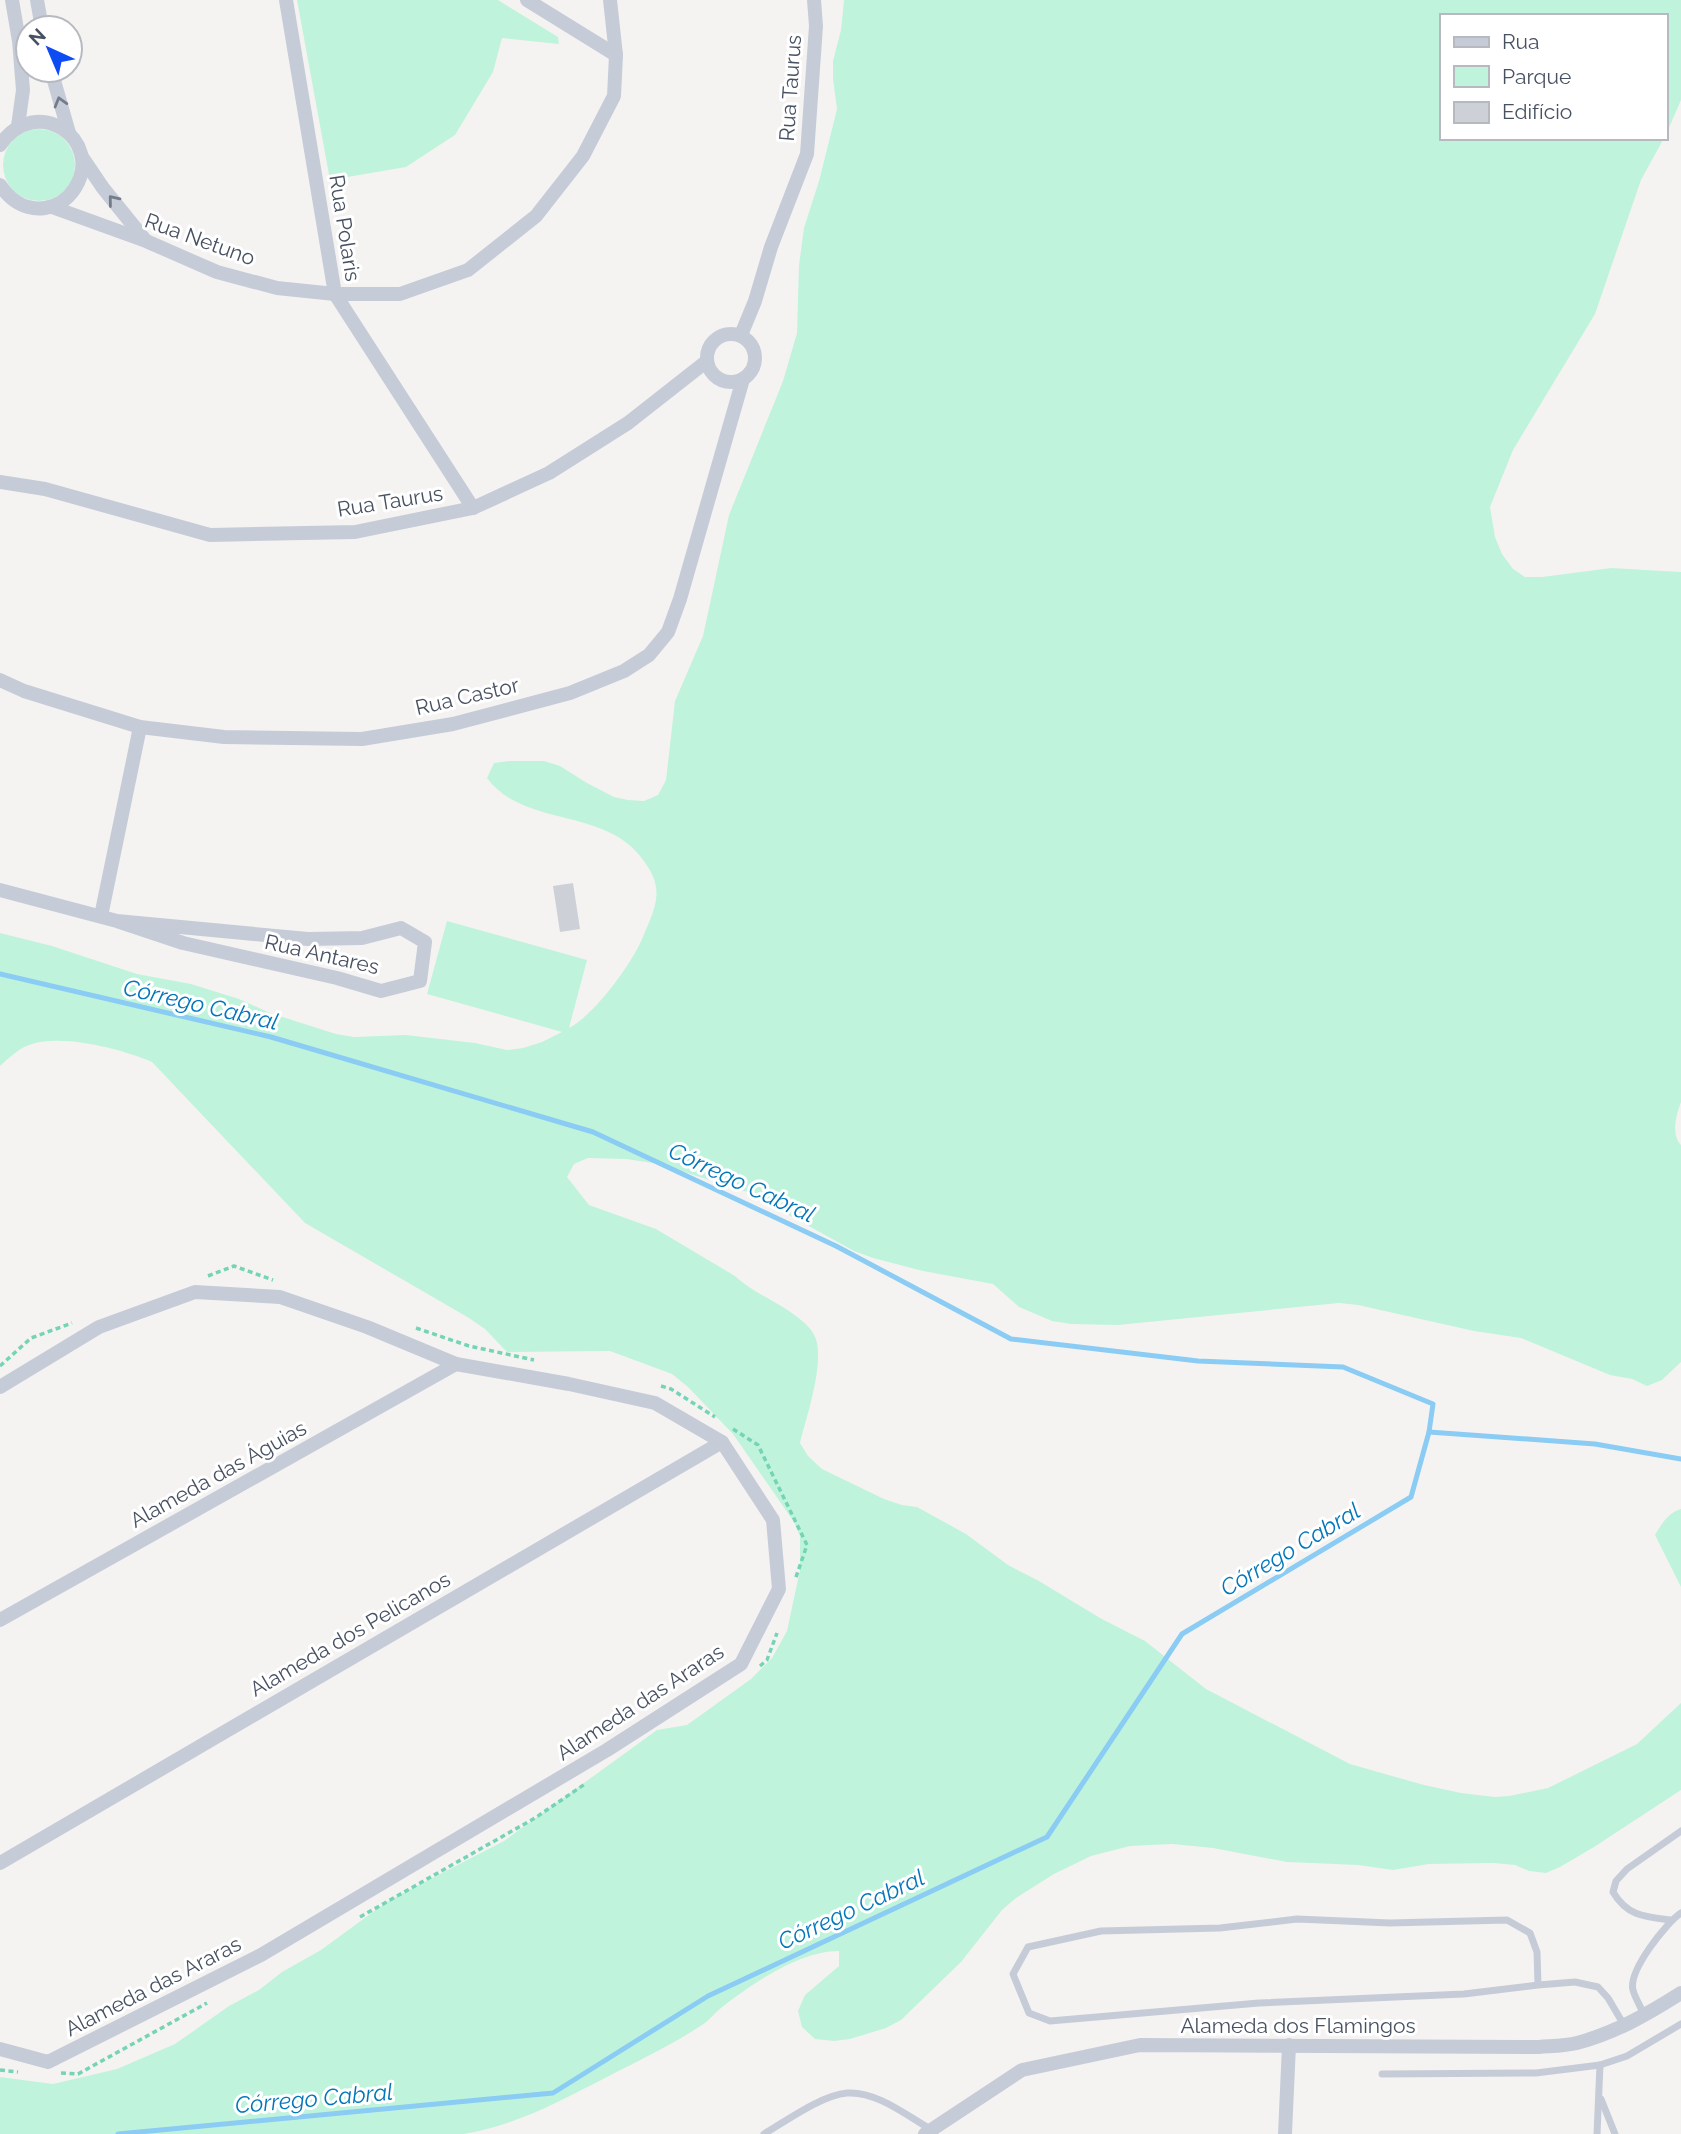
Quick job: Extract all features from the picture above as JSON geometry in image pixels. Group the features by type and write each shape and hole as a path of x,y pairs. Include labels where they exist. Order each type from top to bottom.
{"street":[{"path":"12,0 23,90 18,127"},
{"name":"Rua Polaris","path":"286,0 335,294 473,508"},
{"path":"527,0 616,55"},
{"name":"Rua Netuno","path":"15,202 27,207 52,206 146,241 217,272 277,288 335,294 400,295 468,270 536,216 583,156 614,96 616,55 610,0"},
{"name":"Rua Taurus","path":"741,335 807,154 816,26 814,0"},
{"path":"55,84 69,133"},
{"path":"0,145 7,135 31,122 58,125 69,133 103,188 146,241"},
{"path":"52,206 63,201 79,182 82,157"},
{"path":"0,185 15,202"},
{"path":"0,203 15,202"},
{"path":"728,333 741,335 748,340 755,356 750,373 734,382 724,381 710,370 707,361 708,348 716,338 728,333"},
{"name":"Rua Taurus","path":"0,482 45,489 210,535 355,532 473,508 549,473 628,424 707,361"},
{"name":"Rua Castor","path":"0,680 24,691 140,727 224,737 362,739 453,724 570,693 624,671 649,655 668,632 680,599 743,379"},
{"path":"101,916 140,727"},
{"name":"Rua Antares","path":"0,890 101,916 183,943 337,978 381,991 420,981 425,942 401,928 362,938 308,939 117,921"},
{"name":"Alameda das Araras","path":"0,1387 99,1327 195,1292 280,1297 367,1327 456,1364 569,1384 655,1403 722,1442 772,1520 779,1589 741,1664 607,1750 261,1955 48,2062 0,2049"},
{"name":"Alameda das Águias","path":"0,1620 456,1364"},
{"name":"Alameda dos Pelicanos","path":"0,1863 722,1442"},
{"name":"Alameda dos Flamingos","path":"928,2132 1022,2070 1140,2046 1539,2047 1575,2043 1625,2026 1681,1993"},
{"path":"1285,2134 1289,2045"}],"lane":[{"path":"1670,1920 1644,1917 1624,1907 1613,1892 1616,1881 1627,1869 1681,1831"},
{"path":"1644,2016 1632,1989 1633,1976 1670,1920 1681,1913"},
{"path":"1538,1984 1538,1952 1530,1933 1507,1920 1390,1923 1297,1919 1220,1927 1101,1931 1028,1947 1013,1974 1029,2013 1050,2021 1259,2003 1464,1994 1575,1982 1598,1987 1625,2026"},
{"path":"1382,2074 1536,2073 1600,2065 1627,2056 1681,2024"},
{"path":"1597,2134 1600,2065"},
{"path":"764,2134 818,2102 847,2093 888,2104 928,2132"},
{"path":"1599,2095 1615,2134"}],"green space":[{"path":"297,0 498,0 558,37 559,44 502,38 493,72 455,135 406,167 330,180"},
{"path":"844,0 1681,0 1681,100 1667,132 1667,14 1440,14 1440,140 1663,140 1641,180 1595,314 1513,450 1490,507 1495,537 1502,554 1513,569 1525,577 1611,568 1681,572 1681,1102 1675,1130 1681,1145 1681,1362 1662,1380 1647,1386 1632,1379 1610,1375 1521,1338 1339,1303 1118,1325 1052,1321 1019,1307 993,1284 923,1271 873,1258 854,1251 747,1192 659,1164 626,1159 588,1158 574,1164 567,1177 589,1205 656,1229 735,1276 809,1327 817,1343 817,1371 800,1443 808,1456 822,1469 884,1499 917,1507 966,1534 1008,1565 1145,1641 1206,1689 1350,1764 1424,1785 1495,1797 1548,1788 1637,1744 1681,1703 1681,1790 1594,1847 1546,1873 1529,1871 1515,1865 1493,1863 1429,1864 1393,1870 1358,1865 1287,1862 1213,1848 1172,1844 1130,1846 1091,1856 1054,1874 1016,1898 1002,1910 961,1962 901,2020 886,2028 834,2041 815,2039 802,2027 798,2011 805,1995 839,1966 839,1951 824,1952 792,1963 761,1979 705,2023 681,2038 573,2094 502,2125 464,2134 0,2134 0,2077 53,2084 117,2069 175,2044 229,2006 321,1950 388,1901 504,1841 657,1730 687,1725 751,1679 772,1658 787,1631 800,1570 800,1536 794,1522 733,1434 688,1387 672,1374 610,1351 507,1352 485,1329 469,1318 305,1223 152,1062 92,1044 45,1041 27,1046 0,1066 0,933 52,946 137,974 191,984 239,999 270,1013 354,1037 406,1035 475,1043 507,1050 542,1042 562,1032 427,994 447,921 587,960 569,1028 600,1001 637,950 652,916 656,887 648,867 624,841 605,830 521,804 502,793 487,778 494,763 544,761 560,766 614,797 644,801 658,795 666,780 675,701 703,636 729,515 783,381 797,333 799,265 804,228 837,109 833,61 841,30"},
{"path":"46,129 65,139 73,151 73,179 65,191 53,199 32,201 13,191 5,179 3,158 13,139 25,131"},
{"path":"1681,1509 1681,1587 1655,1535 1669,1516"}],"building":[{"path":"573,883 580,929 560,932 553,886"}],"waterway":[{"name":"Córrego Cabral","path":"0,974 271,1037 593,1132 836,1246 1011,1339 1198,1361 1343,1367 1433,1404 1429,1432 1595,1444 1681,1459"},
{"name":"Córrego Cabral","path":"118,2134 553,2093 708,1996 1047,1837 1182,1634 1411,1497 1429,1432"}]}
